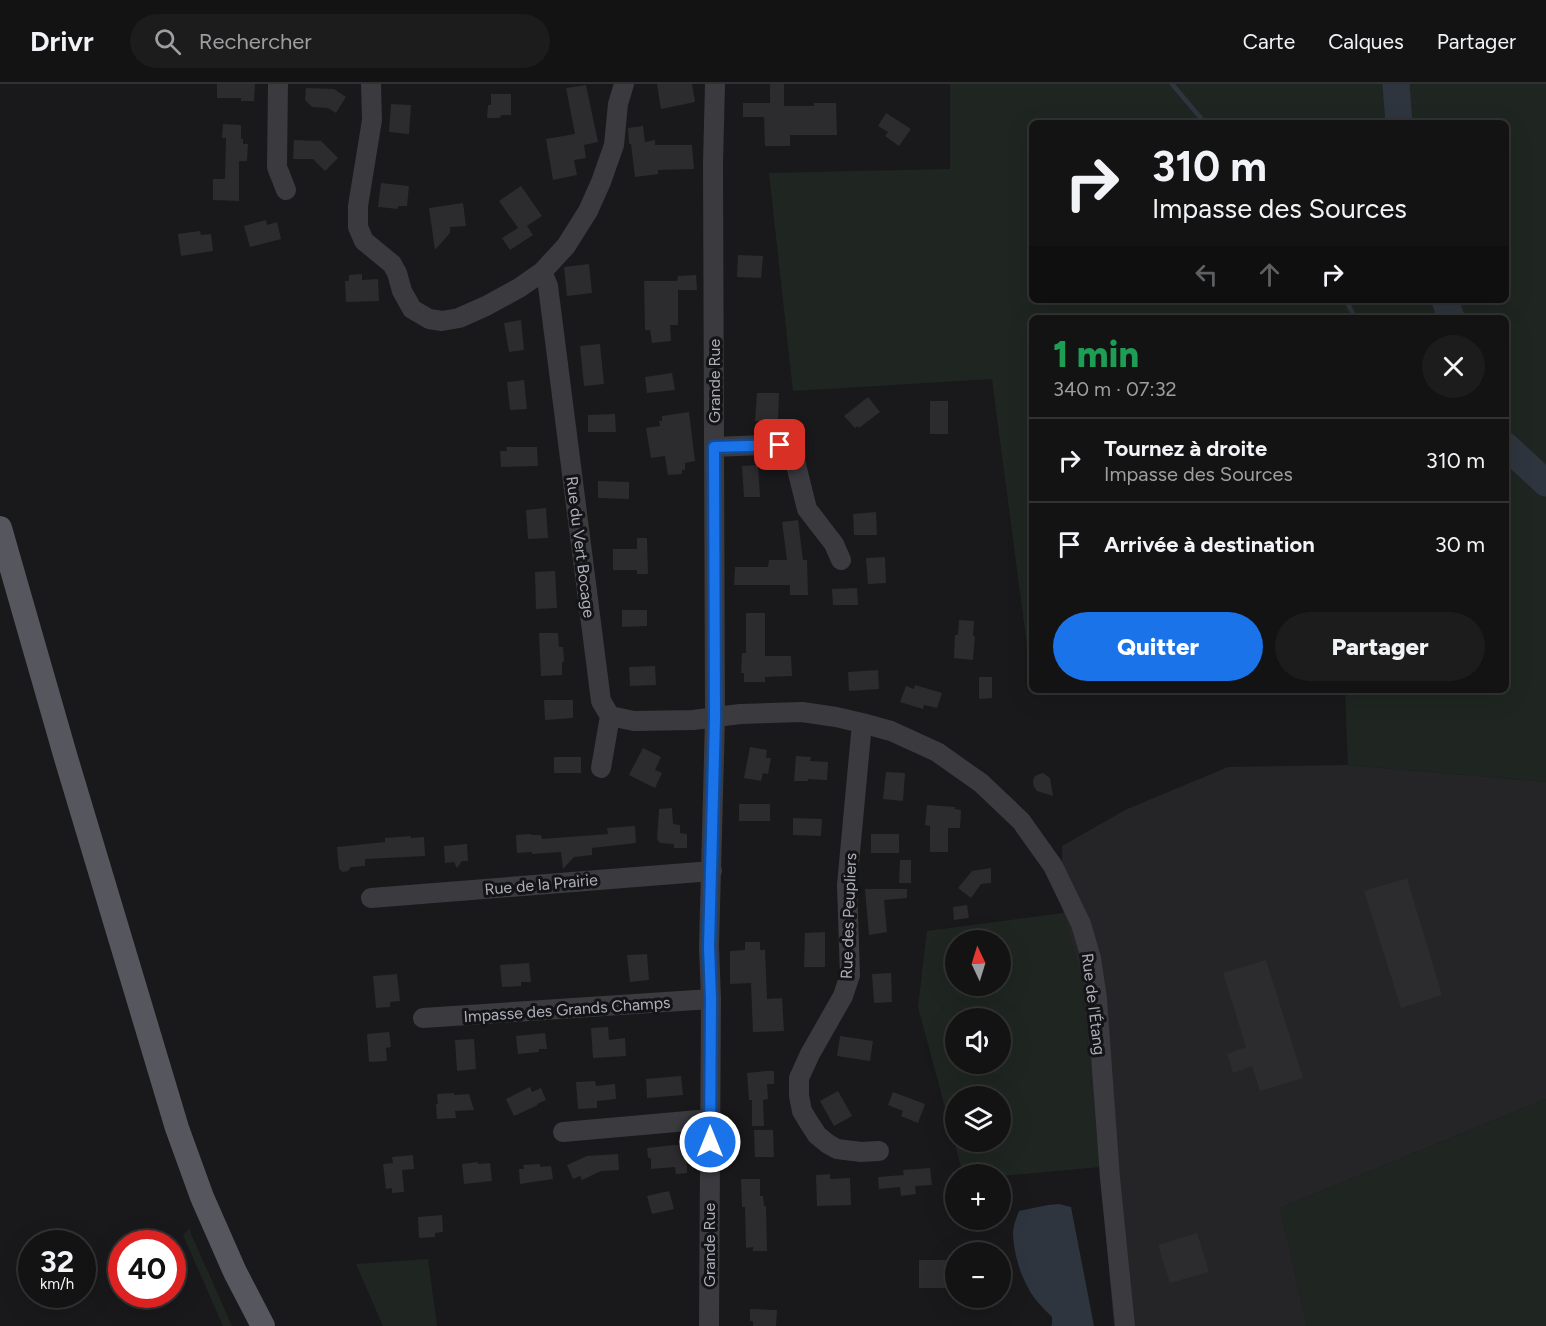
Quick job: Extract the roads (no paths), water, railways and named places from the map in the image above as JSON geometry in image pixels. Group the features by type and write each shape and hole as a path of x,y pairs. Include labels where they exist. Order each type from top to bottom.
{"main road":[{"path":"0,528 69,769 177,1128 207,1208 235,1272 263,1326"}],"street":[{"path":"278,84 277,167 286,190"},
{"path":"371,84 372,120 358,206 358,227 364,241 392,264 402,291 412,309 429,319 442,321 459,318 519,288 542,272 566,246 588,211 601,182 614,145 618,104 624,84"},
{"name":"Grande Rue","path":"709,1326 711,999 709,947 715,718 713,163 715,84"},
{"name":"Rue du Vert Bocage","path":"542,272 548,286 601,701 610,716"},
{"path":"714,447 780,445 786,448 795,461 807,509 834,544 841,560"},
{"name":"Rue de l'Étang","path":"715,718 740,714 801,712 836,717 891,731 937,752 981,783 1020,821 1053,866 1081,924 1091,958 1097,999 1110,1178 1125,1326"},
{"path":"601,768 610,716 634,721 715,718"},
{"name":"Rue des Peupliers","path":"862,723 847,885 850,975 843,996 799,1078 799,1096 802,1111 817,1135 828,1143 837,1149 861,1152 879,1150"},
{"name":"Rue de la Prairie","path":"370,898 712,871"},
{"name":"Impasse des Grands Champs","path":"423,1018 711,999"},
{"path":"563,1132 710,1119"}],"waterway":[{"path":"1172,84 1202,120"},
{"path":"1396,84 1399,120"},
{"path":"1348,303 1354,315"},
{"path":"1446,303 1450,315"},
{"path":"1509,449 1546,483"}]}
